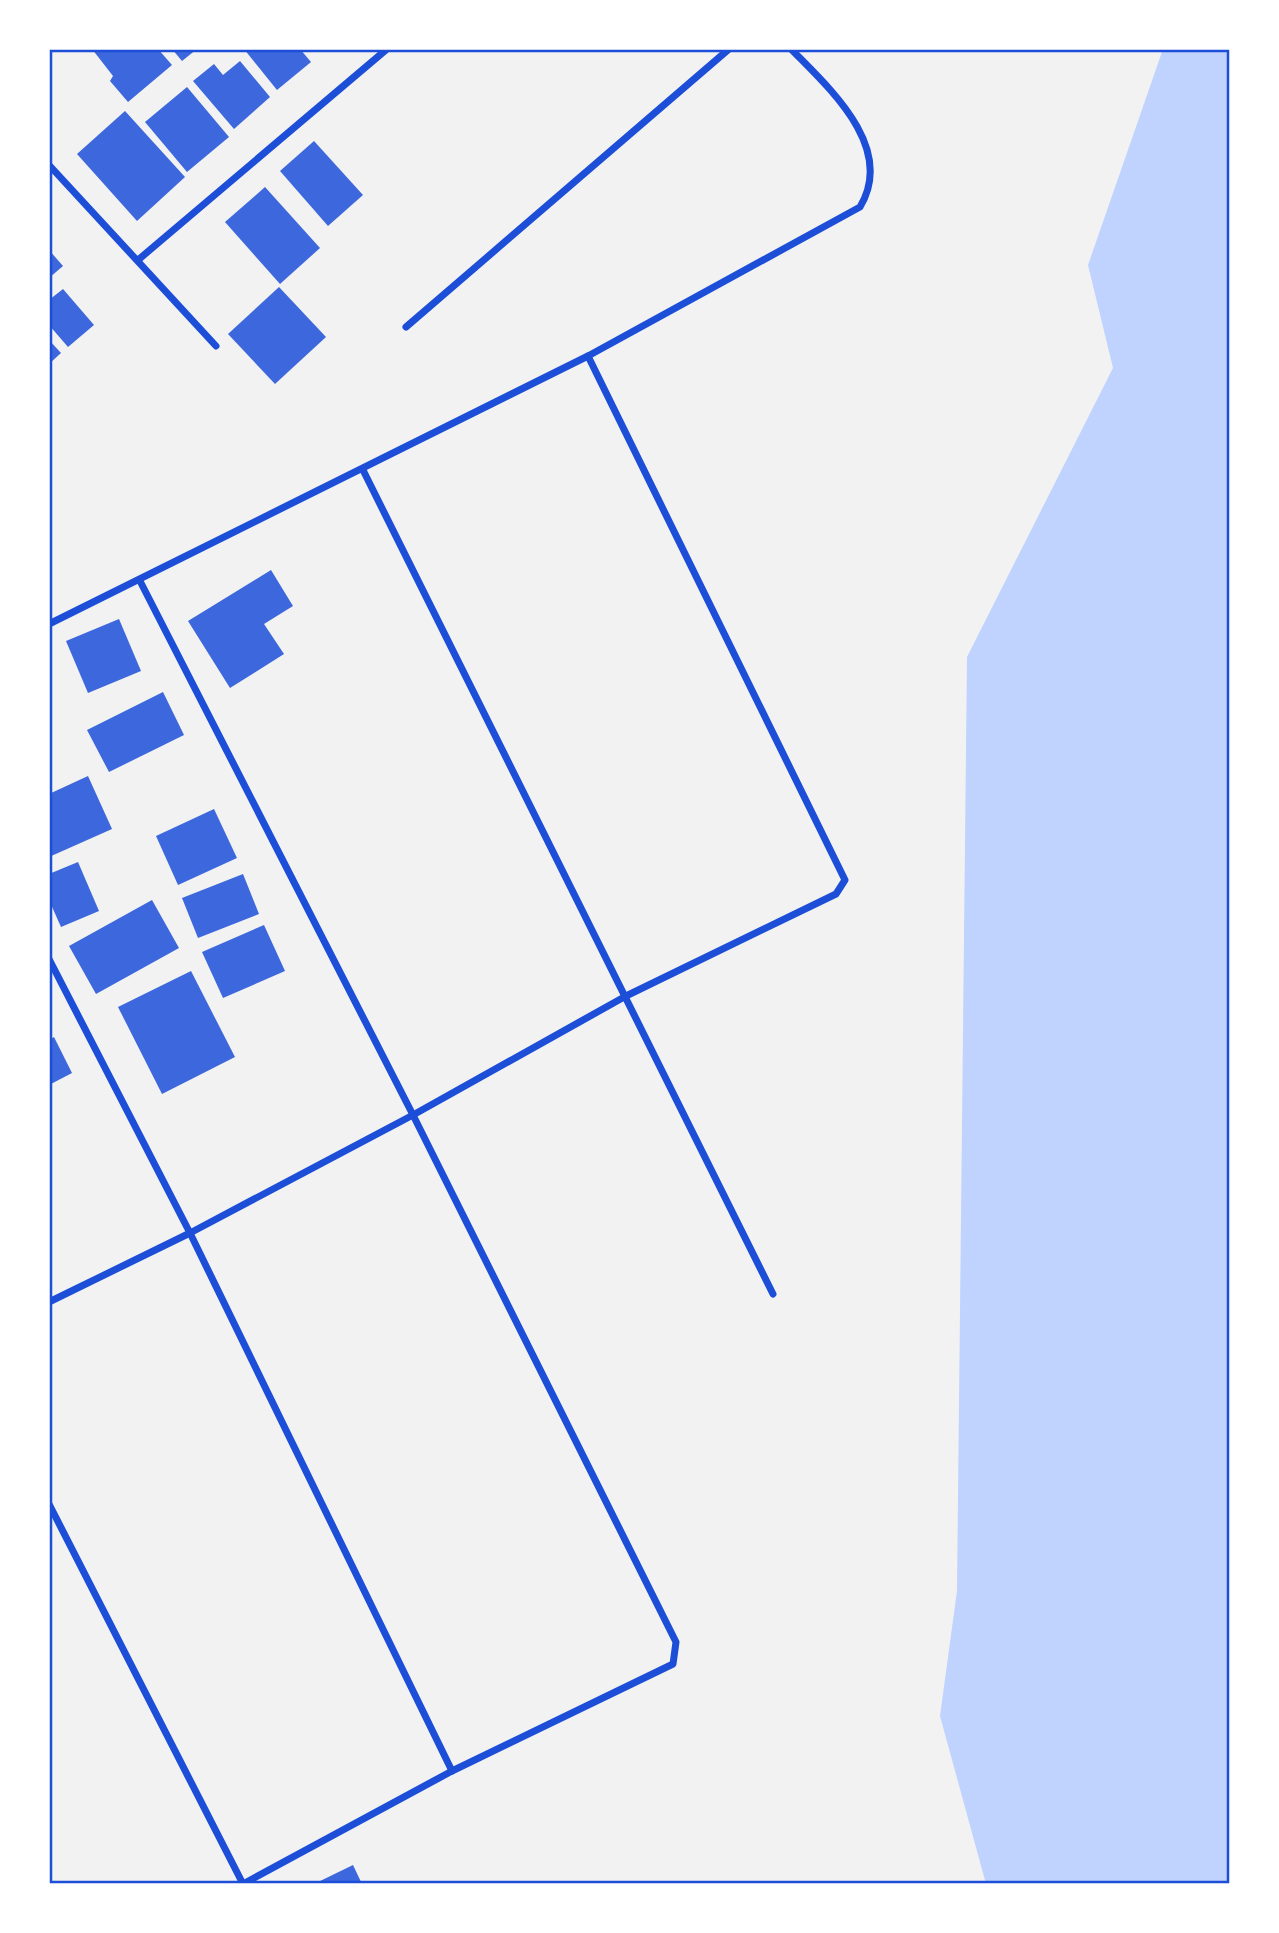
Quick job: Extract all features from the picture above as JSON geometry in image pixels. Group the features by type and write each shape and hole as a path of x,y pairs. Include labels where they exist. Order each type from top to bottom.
{"street":[{"path":"138,260 387,49"},
{"path":"406,327 729,49"},
{"path":"49,624 588,356 860,207 869,191 868,153 850,115 790,49"},
{"path":"49,164 216,346"},
{"path":"49,1302 190,1233 413,1115 626,996 836,894 845,880 588,356"},
{"path":"363,470 774,1294"},
{"path":"49,1504 243,1884 452,1772 673,1664 677,1654 676,1642 413,1115 140,581"},
{"path":"49,959 190,1233 452,1772"}],"water":[{"path":"1163,49 1230,49 1230,1884 986,1884 940,1716 957,1591 967,657 1113,368 1088,265"}],"building":[{"path":"92,49 158,49 172,65 128,102 110,81 113,76"},
{"path":"172,49 197,49 182,61"},
{"path":"244,49 300,49 311,62 277,90"},
{"path":"240,61 270,97 234,129 193,81 214,64 223,75"},
{"path":"187,87 229,137 187,172 145,122"},
{"path":"125,111 185,177 137,221 77,154"},
{"path":"314,141 363,195 328,226 280,171"},
{"path":"265,187 320,248 280,284 225,222"},
{"path":"49,250 63,266 49,278"},
{"path":"279,287 326,337 275,384 228,334"},
{"path":"63,289 94,325 68,347 49,325 49,300"},
{"path":"49,340 61,353 49,364"},
{"path":"271,570 293,606 264,624 284,654 230,688 188,621"},
{"path":"119,619 141,671 88,693 66,641"},
{"path":"163,692 184,735 109,772 87,730"},
{"path":"88,776 112,829 49,857 49,794"},
{"path":"214,809 237,858 178,885 156,836"},
{"path":"78,862 99,911 61,927 49,900 49,874"},
{"path":"243,874 259,914 198,938 182,898"},
{"path":"152,900 179,948 96,994 69,946"},
{"path":"264,925 285,971 223,998 202,952"},
{"path":"191,971 235,1057 162,1094 118,1007"},
{"path":"54,1037 72,1073 49,1085 49,1040"},
{"path":"353,1865 362,1884 314,1884"}]}
